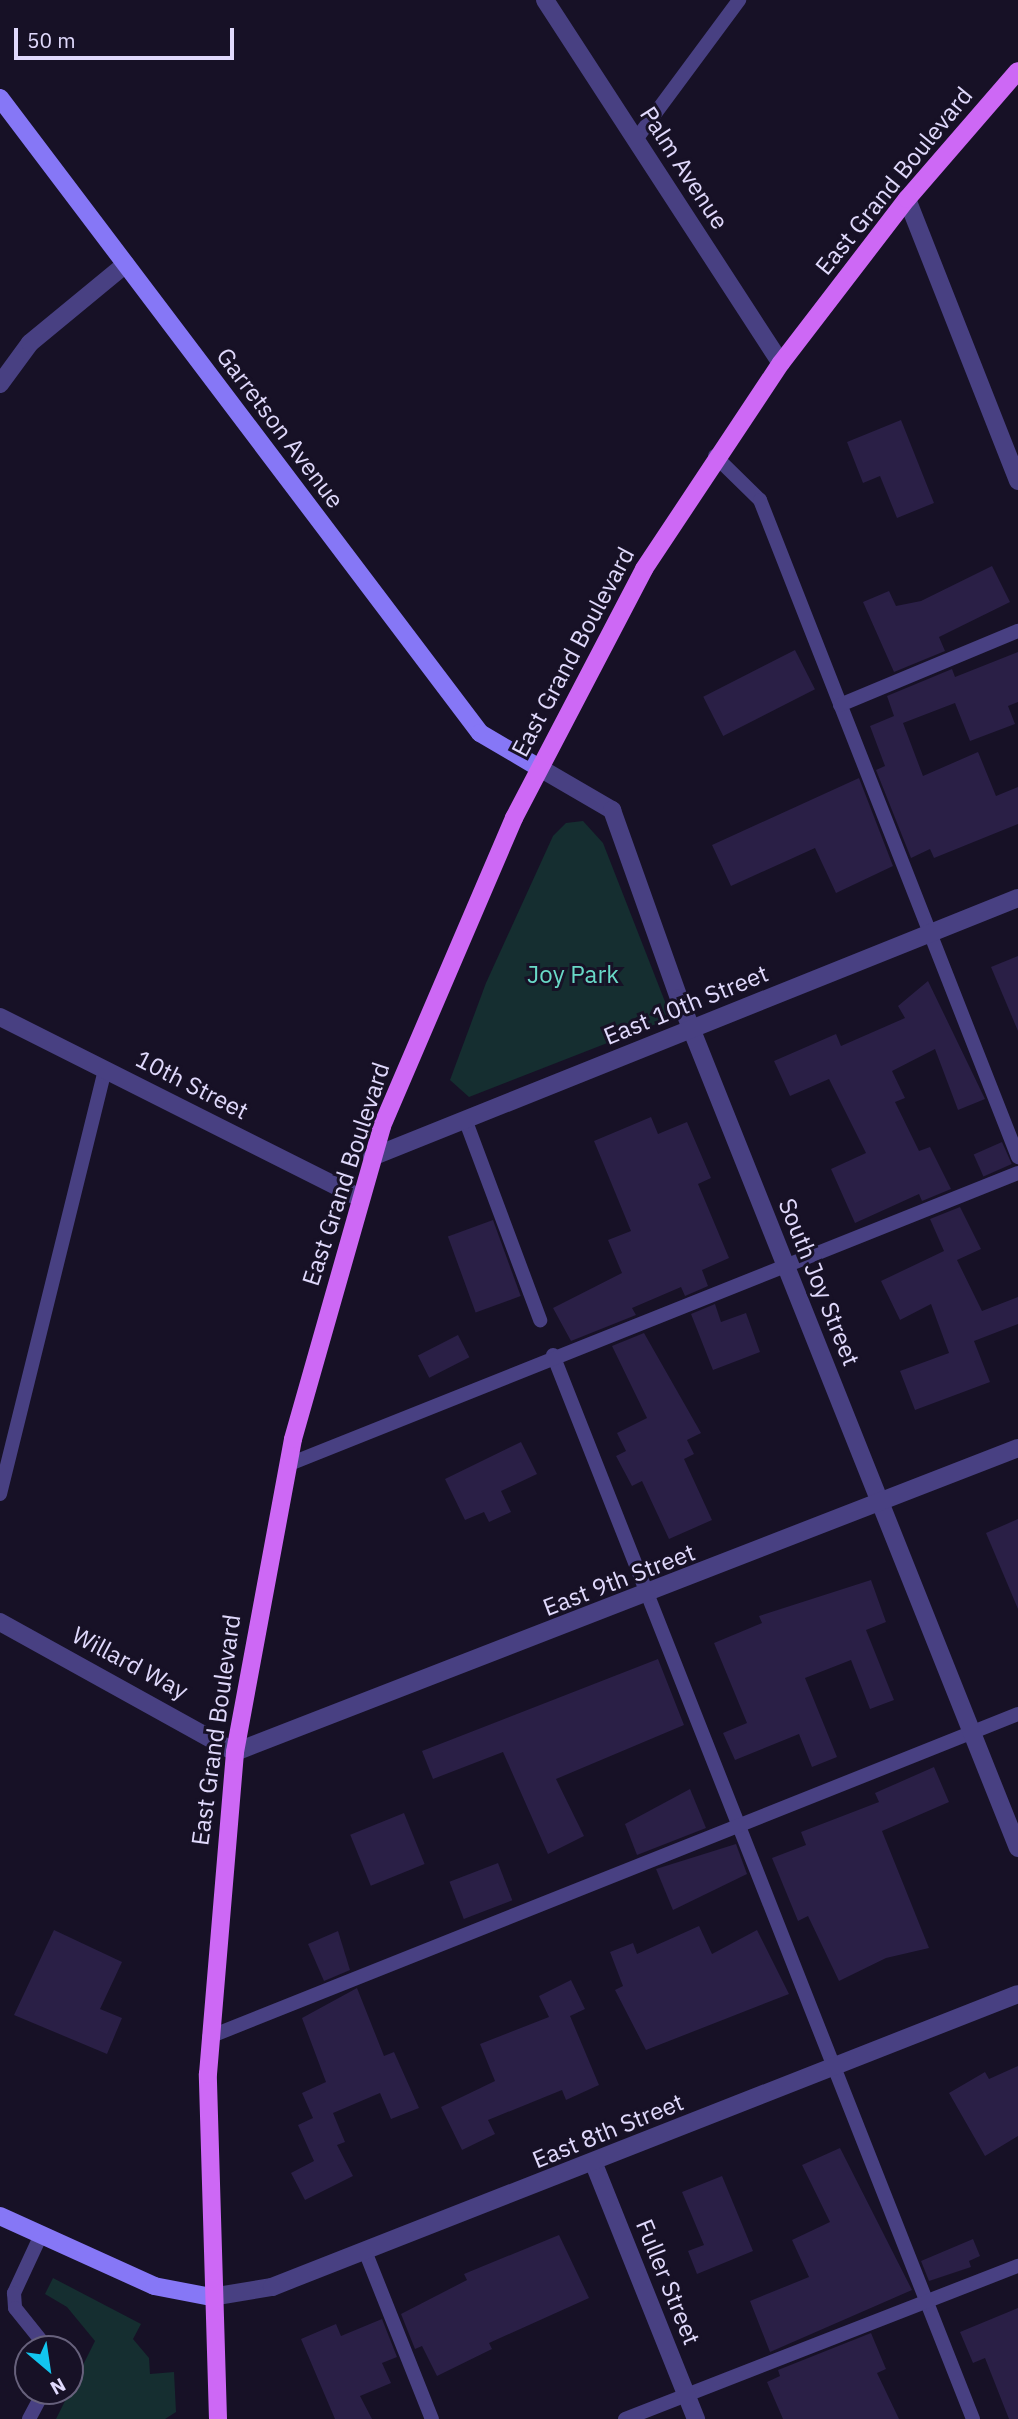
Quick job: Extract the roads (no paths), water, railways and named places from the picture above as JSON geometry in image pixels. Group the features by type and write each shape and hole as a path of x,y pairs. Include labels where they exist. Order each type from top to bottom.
{"main road":[{"name":"East Grand Boulevard","path":"218,2419 211,2297 209,2036 235,1752 287,1465 372,1157 458,941 538,767 644,569 715,456 781,363 907,199 1018,71"}],"street":[{"name":"Palm Avenue","path":"545,0 781,363"},
{"name":"Garretson Avenue","path":"0,99 480,733 538,767"},
{"path":"907,199 1018,481"},
{"path":"0,384 30,343 126,264"},
{"name":"South Joy Street","path":"538,767 612,810 691,1029 1018,1848"},
{"name":"East 10th Street","path":"372,1157 1018,898"},
{"name":"10th Street","path":"0,1017 360,1198"},
{"name":"East 9th Street","path":"235,1752 649,1595 1018,1448"},
{"name":"Willard Way","path":"0,1622 235,1752"},
{"name":"East 8th Street","path":"211,2297 272,2287 594,2164 1018,1994"},
{"name":"Fuller Street","path":"594,2164 696,2419"},
{"path":"0,2216 40,2237 153,2286 211,2297"}],"lane":[{"path":"637,138 739,0"},
{"path":"715,456 760,500 1018,1157"},
{"path":"840,705 1018,631"},
{"path":"0,1494 105,1069"},
{"path":"465,1119 540,1320"},
{"path":"287,1465 553,1355 1018,1173"},
{"path":"553,1355 972,2419"},
{"path":"209,2036 1018,1714"},
{"path":"39,2335 15,2300 40,2237"},
{"path":"365,2252 432,2419"},
{"path":"625,2419 1018,2266"}],"park label":[{"name":"Joy Park","path":"573,975"}]}
